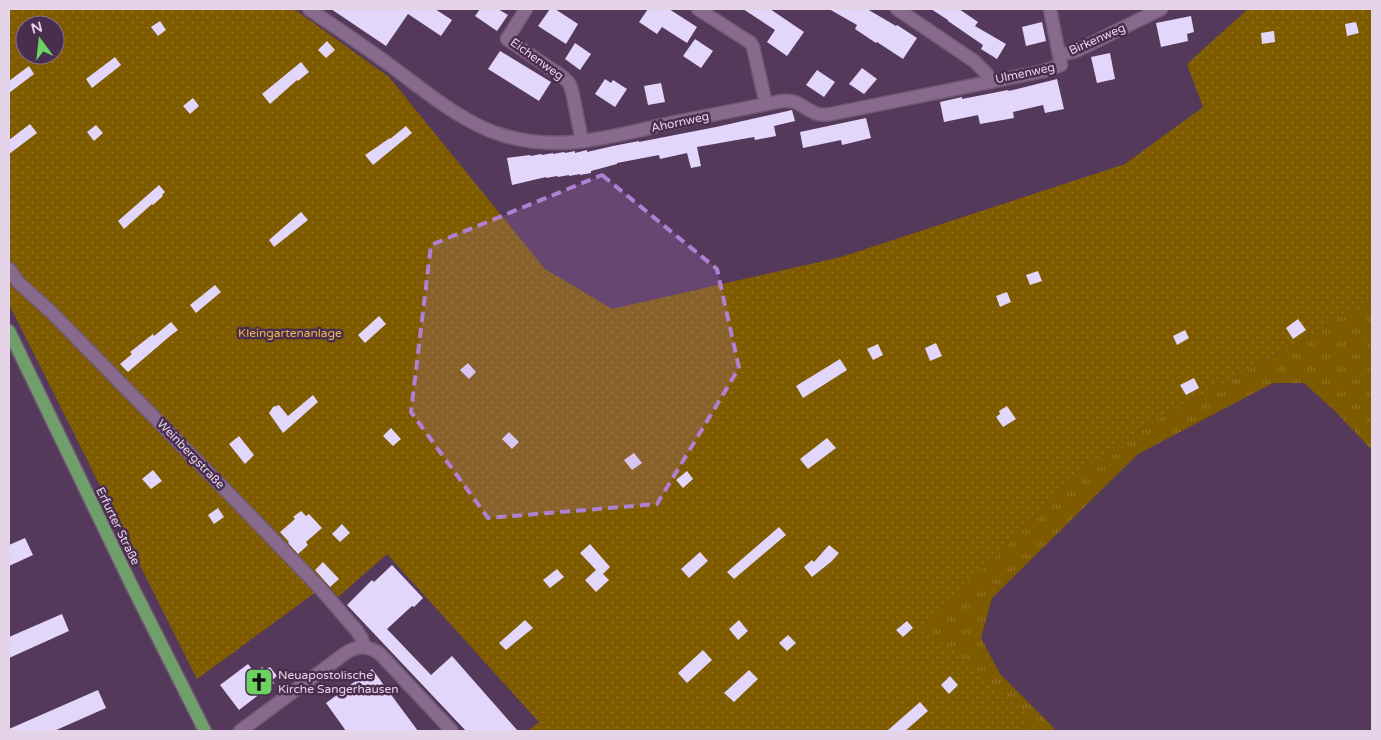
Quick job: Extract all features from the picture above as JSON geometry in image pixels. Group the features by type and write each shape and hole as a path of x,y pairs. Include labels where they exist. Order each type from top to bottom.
{"main road":[{"name":"Erfurter Straße","path":"9,331 131,584 205,731"}],"street":[{"name":"Ahornweg","path":"309,9 456,113 487,129 519,139 542,143 582,142 782,101 794,101 822,115 831,114 991,82"},
{"name":"Eichenweg","path":"526,9 507,39 563,77 568,83 572,90 582,142"},
{"path":"698,9 751,44 766,104"},
{"name":"Ulmenweg","path":"897,9 974,61 987,74 991,82 1061,65 1050,9"},
{"name":"Birkenweg","path":"1060,55 1076,51 1161,9"},
{"name":"Weinbergstraße","path":"9,270 18,282 52,313 212,475 320,588 357,631 364,647"},
{"path":"240,731 348,652 364,647 376,650 452,731"}],"highlighted area":[{"path":"602,175 717,269 739,368 657,504 488,518 411,412 431,245"}],"green space":[{"name":"Kleingartenanlage","path":"9,9 294,9 389,77 545,269 612,309 841,257 1125,164 1203,107 1187,64 1248,9 1372,9 1372,295 1358,307 1301,341 1169,412 1087,467 924,627 1026,713 1029,726 1022,731 528,731 539,722 387,554 338,597 327,584 197,679 9,304"},
{"path":"1372,295 1372,450 1334,410 1304,383 1273,383 1138,454 992,598 981,638 1000,674 1055,729 1051,731 1022,731 1029,726 923,627 1087,467 1169,412 1301,341 1358,307"}],"building":[{"path":"331,9 435,9 452,20 441,36 408,14 386,46"},
{"path":"480,9 498,9 508,15 497,31 475,16"},
{"path":"550,9 555,9 578,24 566,44 538,26"},
{"path":"648,9 669,9 697,27 687,43 662,27 657,34 639,22"},
{"path":"743,9 770,9 804,32 787,56 767,42 775,30"},
{"path":"829,9 867,9 917,38 903,59 855,29 857,25"},
{"path":"931,9 959,9 978,22 975,26 1006,44 997,59 981,49 983,45"},
{"path":"1191,16 1194,32 1187,34 1188,41 1161,47 1156,23"},
{"path":"160,21 166,30 158,36 151,27"},
{"path":"1042,22 1046,41 1026,46 1022,27"},
{"path":"1356,22 1359,33 1347,36 1345,24"},
{"path":"1274,31 1275,42 1262,44 1261,33"},
{"path":"695,39 713,51 701,68 683,56"},
{"path":"327,41 335,50 326,58 318,50"},
{"path":"575,43 591,54 580,70 565,59"},
{"path":"500,51 551,82 539,101 488,69"},
{"path":"1110,53 1115,79 1097,83 1091,57"},
{"path":"115,57 121,65 92,88 86,79"},
{"path":"301,62 309,72 270,104 262,94"},
{"path":"29,66 34,74 9,93 9,81"},
{"path":"862,68 877,79 864,94 849,84"},
{"path":"817,70 835,82 824,97 806,85"},
{"path":"605,79 611,83 613,80 627,89 615,107 595,94"},
{"path":"1057,79 1064,109 1045,113 1043,105 1013,112 1014,118 980,124 978,115 944,122 940,102 1009,91"},
{"path":"661,83 665,102 648,105 644,86"},
{"path":"193,98 199,106 190,114 183,106"},
{"path":"792,110 795,121 774,126 776,136 755,140 754,137 697,147 701,166 691,168 687,153 660,159 659,155 617,163 591,171 591,173 546,177 512,185 507,158 575,151 575,153 587,150 587,152"},
{"path":"866,118 871,138 842,145 841,140 803,148 800,132"},
{"path":"30,124 37,133 9,154 9,140"},
{"path":"96,125 103,133 94,141 87,132"},
{"path":"406,126 412,133 373,165 365,155"},
{"path":"159,185 165,192 163,196 124,229 118,221"},
{"path":"301,212 308,220 274,247 269,240"},
{"path":"1038,271 1042,281 1030,285 1026,275"},
{"path":"215,285 221,292 196,313 190,305"},
{"path":"1007,292 1011,302 1000,307 996,296"},
{"path":"379,316 386,324 365,343 358,335"},
{"path":"1298,319 1306,330 1293,339 1286,328"},
{"path":"171,322 178,330 128,372 120,364 132,354 130,352"},
{"path":"1185,330 1189,338 1177,345 1173,336"},
{"path":"936,343 942,356 930,361 925,348"},
{"path":"878,344 883,355 873,360 867,349"},
{"path":"840,359 847,370 803,398 796,386"},
{"path":"468,363 476,372 469,379 460,370"},
{"path":"1194,378 1199,388 1186,395 1180,385"},
{"path":"313,395 318,402 283,433 269,413 273,407 279,405 288,416"},
{"path":"1007,406 1016,419 1003,427 996,417 1000,414 999,411"},
{"path":"391,428 401,439 393,446 383,436"},
{"path":"509,432 519,442 512,449 502,439"},
{"path":"239,436 254,455 245,464 229,444"},
{"path":"827,438 836,448 808,469 800,459"},
{"path":"634,453 642,463 632,470 624,460"},
{"path":"153,470 162,481 151,489 142,479"},
{"path":"687,471 693,479 683,488 676,480"},
{"path":"218,508 224,517 214,524 208,515"},
{"path":"301,511 306,516 309,514 322,528 306,542 308,545 298,554 280,532"},
{"path":"342,524 350,533 340,542 332,534"},
{"path":"779,527 786,535 734,579 727,572"},
{"path":"25,538 33,555 9,566 9,545"},
{"path":"590,544 610,567 603,574 609,580 596,592 585,580 596,570 580,553"},
{"path":"829,545 839,553 812,577 804,567 812,560 814,562"},
{"path":"700,552 708,561 689,578 681,569"},
{"path":"323,562 339,579 330,587 315,570"},
{"path":"392,565 423,598 387,629 431,675 452,656 518,731 466,731 347,605 372,580 374,582"},
{"path":"557,569 564,577 550,588 543,580"},
{"path":"62,614 69,631 9,658 9,637"},
{"path":"525,620 533,628 506,650 499,643"},
{"path":"739,620 748,631 738,640 729,629"},
{"path":"907,621 913,628 903,637 896,630"},
{"path":"788,635 796,643 787,651 779,643"},
{"path":"703,650 712,660 687,683 678,673"},
{"path":"248,664 255,673 262,667 265,670 270,667 277,676 272,680 274,683 239,710 220,685"},
{"path":"372,669 418,731 346,731 326,703"},
{"path":"749,670 758,679 734,702 724,693"},
{"path":"950,676 958,685 949,694 941,685"},
{"path":"98,690 106,708 54,731 9,731 9,729"},
{"path":"920,702 928,711 905,731 887,731"}],"place":[{"name":"Neuapostolische Kirche Sangerhausen","path":"259,682"}]}
